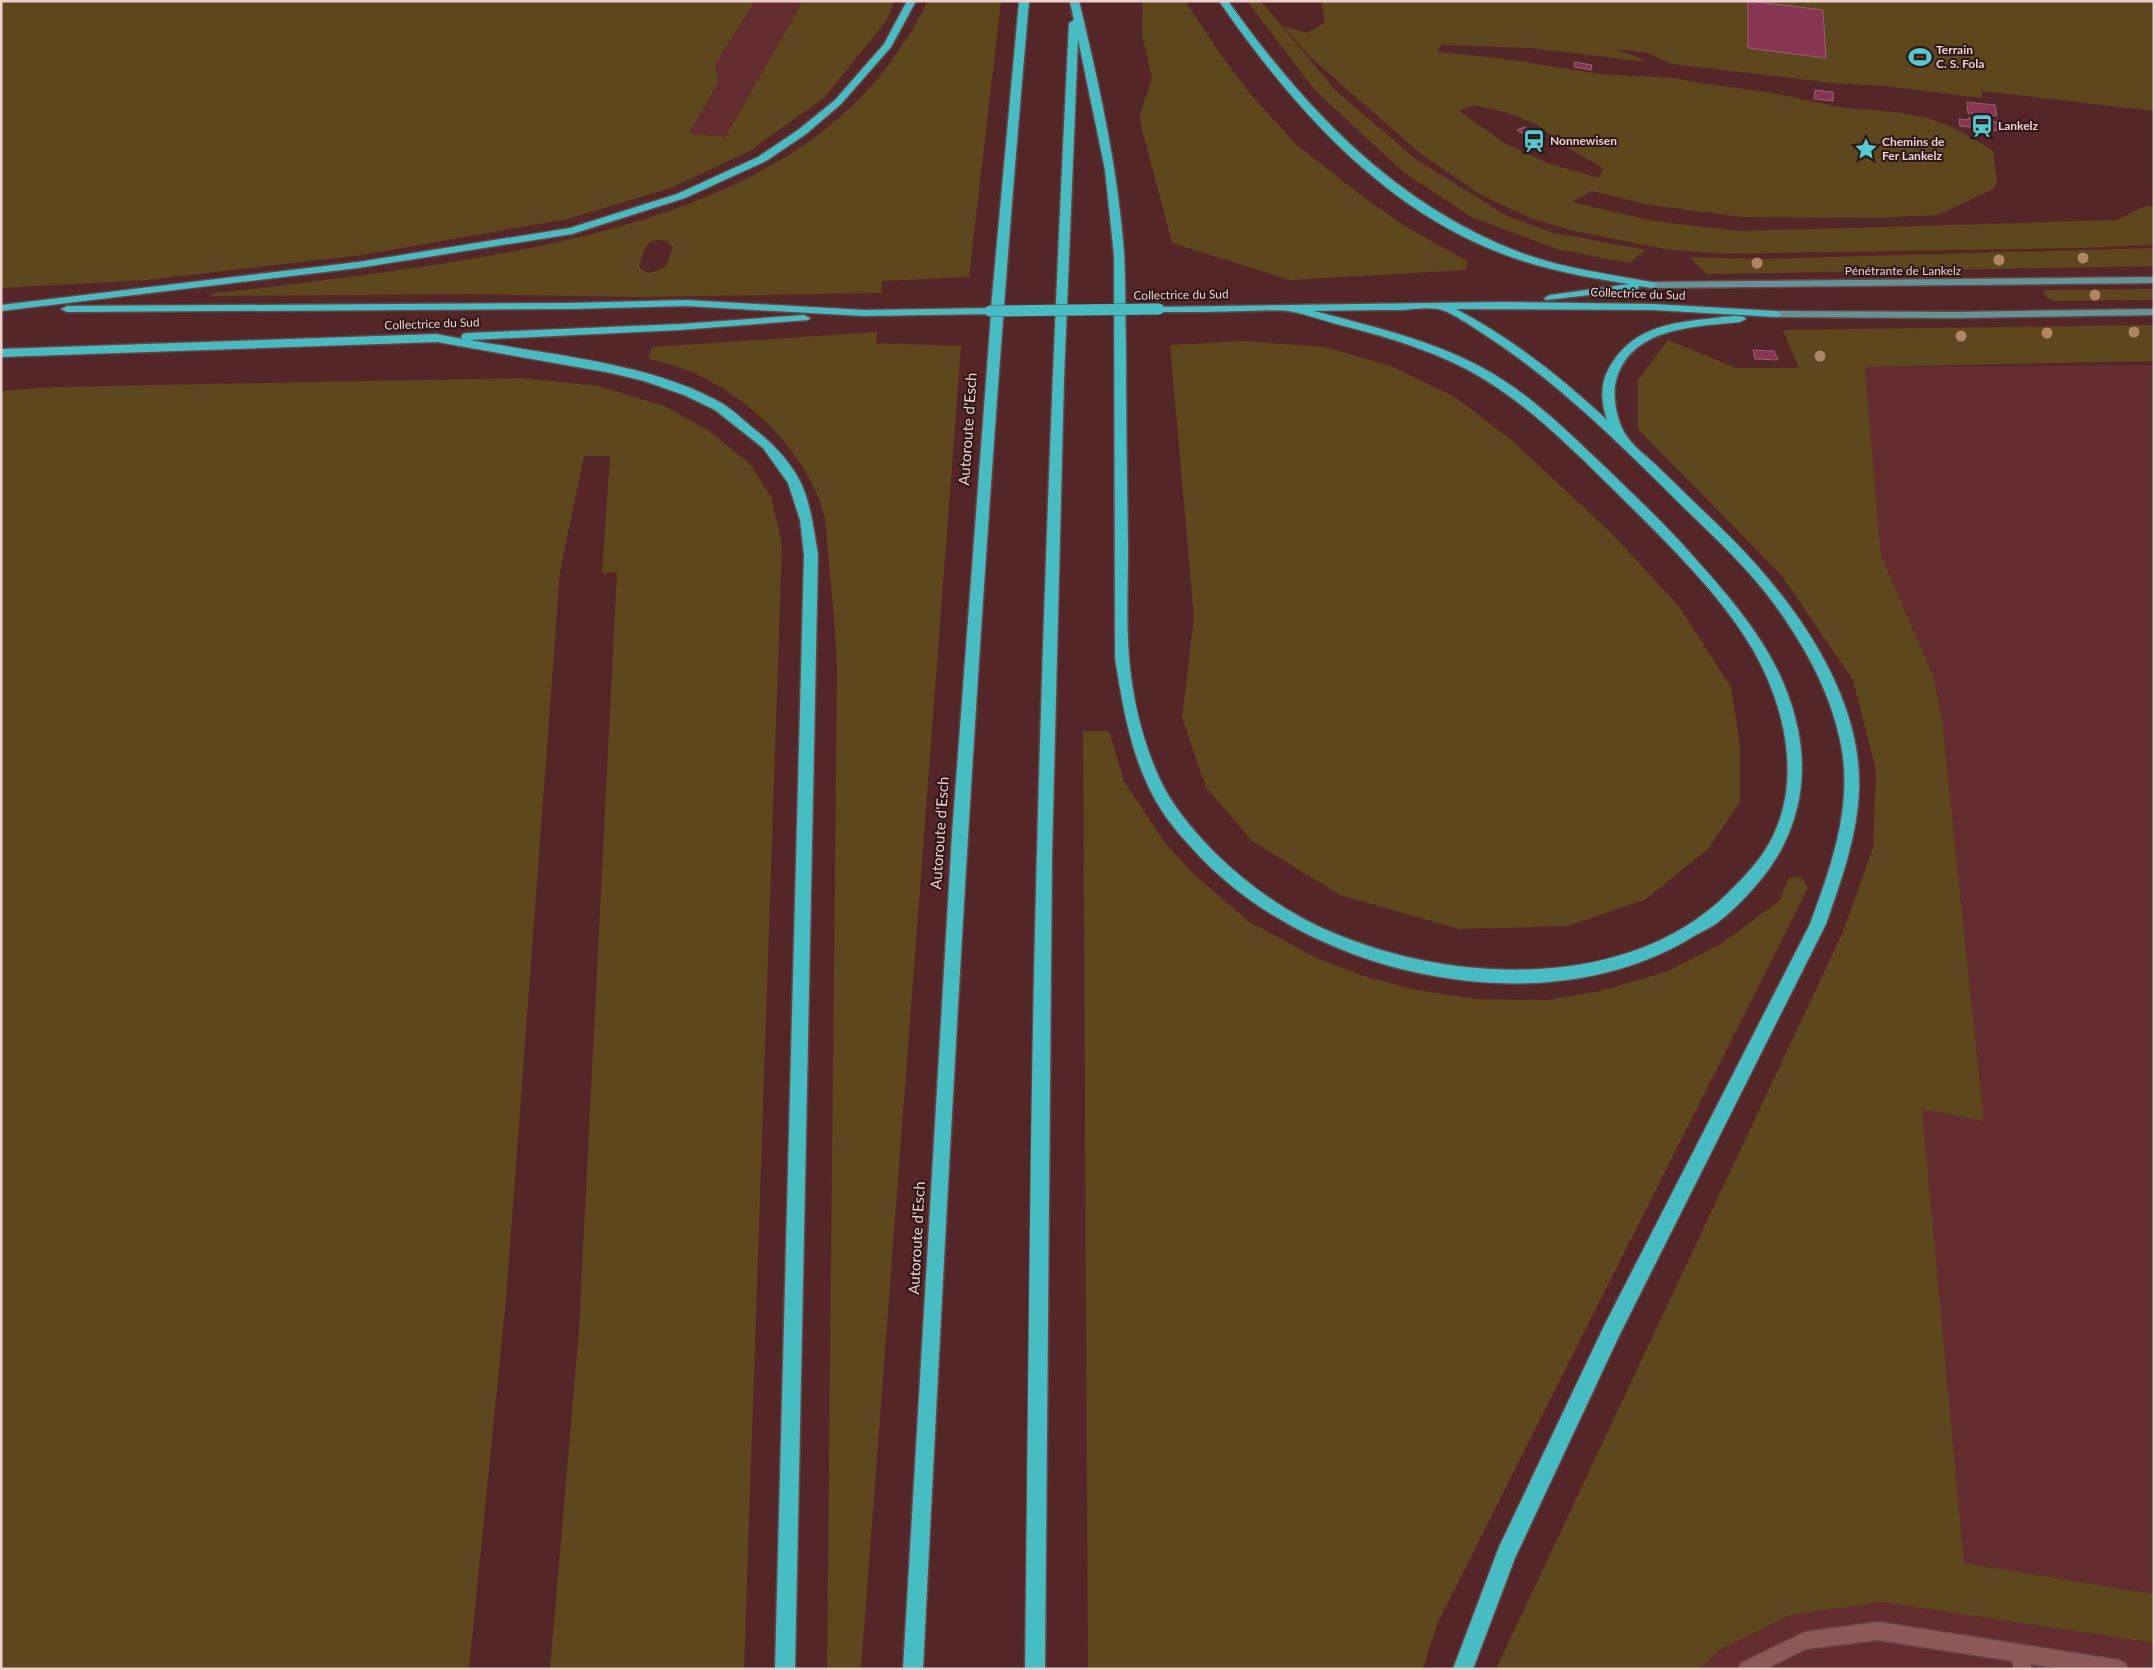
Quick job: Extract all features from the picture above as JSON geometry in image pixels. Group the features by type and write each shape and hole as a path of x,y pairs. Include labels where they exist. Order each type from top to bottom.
{"highway":[{"path":"1,309 358,265 572,231 681,196 762,159 802,132 838,102 888,45 912,1"},
{"name":"Autoroute d'Esch","path":"913,1669 951,952 980,521 1003,224 1024,1"},
{"path":"1223,1 1242,29 1298,98 1334,136 1373,172 1413,202 1454,227 1515,254 1569,270 1652,285"},
{"path":"1075,2 1110,170 1119,256 1122,658 1130,710 1141,752 1161,796 1187,834 1227,874 1277,911 1331,940 1396,962 1456,973 1517,977 1572,973 1620,962 1661,949 1708,923 1743,893 1772,855 1789,818 1797,777 1791,730 1779,689 1752,638 1718,593 1668,535 1570,440 1529,404 1496,380 1467,364 1423,345 1288,307"},
{"path":"1035,1669 1042,973 1054,518 1064,225 1075,2"},
{"name":"Collectrice du Sud","path":"1499,305 1652,285"},
{"name":"Collectrice du Sud","path":"1,309 570,306 686,303 864,313 897,313 1499,305 1653,307 1776,314"},
{"path":"1440,305 1482,329 1546,373 1622,439 1750,566 1794,623 1821,667 1838,707 1848,747 1852,793 1846,834 1836,876 1818,924 1612,1330 1506,1554 1463,1669"},
{"name":"Collectrice du Sud","path":"1,353 436,338 680,327 864,313"},
{"path":"1622,439 1609,405 1609,384 1616,363 1643,337 1663,328 1776,314"},
{"path":"436,338 611,369 648,378 688,392 719,407 767,445 794,482 806,520 811,555 785,1669"}],"main road":[{"name":"Pénétrante de Lankelz","path":"1652,285 2154,280"},
{"path":"1776,314 1956,315 2154,312"}],"lane":[{"path":"1747,1669 1805,1641 1878,1631 2021,1661 2119,1669"}],"shaded area":[{"path":"1,1 755,1 715,65 719,82 689,133 725,137 803,1 894,1 887,20 824,98 751,150 671,188 567,219 362,255 147,280 1,288"},
{"path":"755,1 803,1 725,137 688,133 719,83 715,65"},
{"path":"927,1 1001,1 969,277 882,281 881,293 636,297 472,294 209,296 224,292 429,266 503,253 578,237 653,216 725,189 791,154 848,109 896,54 913,29","holes":["656,240 667,241 673,247 666,266 652,272 642,269 639,266 646,247"]},
{"path":"1143,1 1186,2 1219,52 1252,96 1297,145 1362,196 1403,225 1467,261 1466,270 1290,280 1172,243 1139,118 1152,78 1142,34"},
{"path":"1247,1 1261,1 1336,91 1417,160 1507,216 1554,233 1646,250 1629,263 1557,249 1471,217 1403,172 1314,89"},
{"path":"1321,1 2154,1 2154,111 1982,91 1982,98 1886,86 1842,84 1672,64 1648,53 1616,49 1648,62 1530,48 1441,45 1437,52 1499,58 1600,74 1674,78 1767,92 1845,108 1896,112 1928,118 1954,128 1993,150 1997,183 1993,189 1938,215 1875,218 1742,217 1650,205 1592,191 1572,202 1653,221 1740,231 2116,220 2146,206 2154,207 2154,245 1724,254 1664,249 1571,230 1533,219 1481,195 1421,154 1311,58 1283,26 1307,33 1325,22","holes":["1473,105 1505,112 1536,124 1563,145 1603,168 1599,178 1547,163 1506,144 1459,111"]},
{"path":"2154,248 2154,266 1707,274 1689,257 1758,259"},
{"path":"2154,289 2154,300 2056,301 2047,298 2043,293 2046,290"},
{"path":"2154,325 2154,361 1865,367 1881,555 1934,678 1942,719 1984,1121 1922,1109 1964,1563 2154,1594 2154,1643 1882,1602 1791,1615 1721,1649 1700,1669 1496,1669 1842,934 1873,848 1876,770 1853,680 1782,576 1638,429 1638,380 1668,340 1736,368 1799,368 1783,330"},
{"path":"877,332 876,343 961,346 861,1669 827,1669 837,666 825,521 812,484 797,458 778,434 755,412 731,394 704,378 676,366 648,359 652,347"},
{"path":"1244,341 1325,347 1391,366 1455,397 1514,442 1612,534 1678,605 1731,687 1740,746 1740,802 1708,849 1646,899 1568,926 1459,929 1340,895 1252,841 1206,787 1182,718 1194,617 1170,345"},
{"path":"2154,365 2154,1594 1964,1563 1921,1109 1984,1120 1942,719 1934,678 1881,555 1865,367"},
{"path":"520,378 599,386 664,406 709,431 750,464 771,497 782,544 744,1669 550,1669 579,1330 617,572 602,573 610,456 584,456 560,572 506,1299 469,1669 1,1669 1,391 54,387"},
{"path":"1083,731 1109,731 1124,781 1165,843 1194,874 1248,921 1316,958 1364,976 1412,989 1475,999 1547,1000 1600,991 1666,972 1721,944 1779,901 1789,878 1801,877 1808,888 1437,1624 1423,1669 1088,1669"},
{"path":"1882,1602 2154,1643 2154,1669 1700,1669 1721,1649 1791,1615"}],"building":[{"path":"1748,1 1823,10 1826,58 1748,48"},
{"path":"1575,62 1592,65 1591,70 1574,67"},
{"path":"1815,90 1833,92 1833,101 1814,99"},
{"path":"1967,102 1995,105 1997,116 1968,113"},
{"path":"1968,118 1997,122 1999,131 1960,126 1959,119 1968,120"},
{"path":"1525,127 1533,132 1525,135 1517,130"},
{"path":"1753,350 1774,351 1778,360 1755,359"}],"place":[{"name":"Terrain C. S. Fola","path":"1920,57"},
{"name":"Lankelz","path":"1982,126"},
{"name":"Nonnewisen","path":"1534,141"},
{"name":"Chemins de Fer Lankelz","path":"1866,149"}]}
